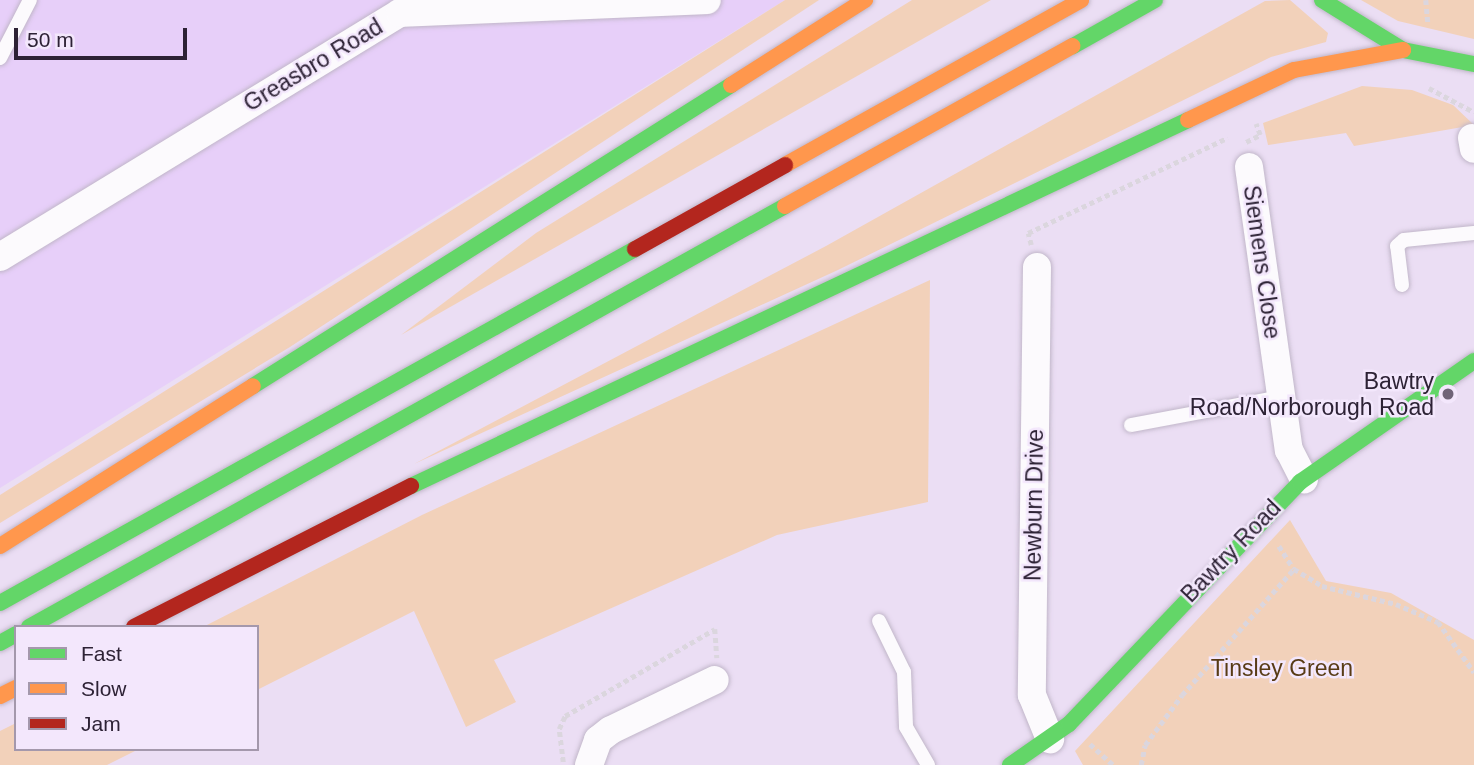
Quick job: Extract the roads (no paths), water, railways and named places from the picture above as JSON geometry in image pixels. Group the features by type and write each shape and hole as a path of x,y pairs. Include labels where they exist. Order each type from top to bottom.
{"main road":[{"path":"0,546 866,0"},
{"path":"0,603 1081,0"},
{"path":"33,625 1155,0"},
{"path":"1322,0 1403,50 1474,64"},
{"path":"138,625 691,351 1294,70 1403,50"},
{"name":"Bawtry Road","path":"1010,765 1050,739 1261,517 1304,479 1474,361"}],"street":[{"name":"Greasbro Road","path":"0,257 400,13 707,0"},
{"name":"Siemens Close","path":"1249,167 1289,450 1304,479"},
{"name":"Newburn Drive","path":"1037,267 1032,695 1050,739"},
{"path":"589,765 598,740 611,730 715,680"}],"lane":[{"path":"0,58 30,0"},
{"path":"1402,285 1397,246 1404,240 1474,233"},
{"path":"1131,425 1281,397"},
{"path":"879,621 904,672 906,727 928,765"}],"place":[{"name":"Bawtry Road/Norborough Road","path":"1448,394"}],"park label":[{"name":"Tinsley Green","path":"1282,668"}]}
